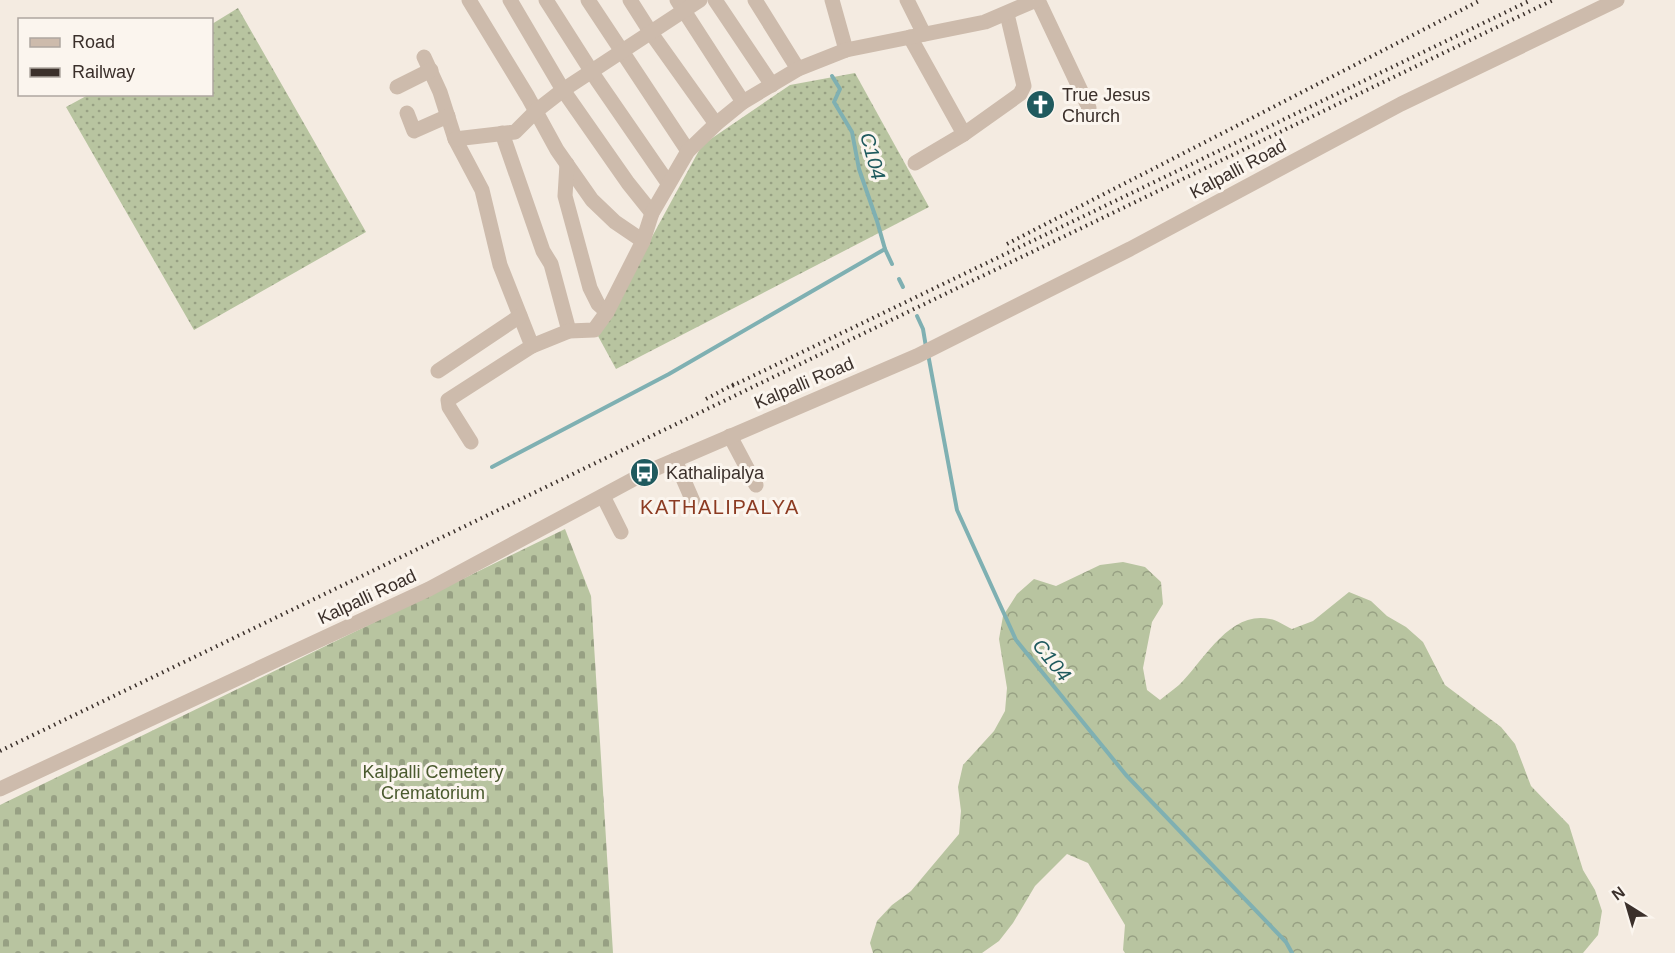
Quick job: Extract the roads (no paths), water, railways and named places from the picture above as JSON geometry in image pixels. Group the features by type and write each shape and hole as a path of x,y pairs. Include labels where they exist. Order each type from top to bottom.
{"street":[{"path":"469,0 567,164 592,200 615,222 642,241"},
{"path":"510,0 563,90 628,183 652,213"},
{"path":"546,0 591,71 668,183"},
{"path":"588,0 688,151"},
{"path":"630,0 716,124"},
{"path":"455,139 515,132 536,111 563,90 651,33 680,5 700,0"},
{"path":"716,0 771,85"},
{"path":"755,0 798,69"},
{"path":"832,0 846,50"},
{"path":"907,0 917,36 964,134"},
{"path":"471,442 448,407 448,400 532,346 569,331 594,330 607,312 642,241 652,213 688,151 743,102 798,69 846,50 985,22 1037,0 1089,108"},
{"name":"Kalpalli Road","path":"0,789 429,589 645,473 927,350 1130,249 1401,104 1617,0"},
{"path":"680,5 743,102"},
{"path":"915,163 964,134 1023,90 1024,86 1006,14"},
{"path":"397,87 428,63 455,139 482,190 500,265 532,346"},
{"path":"406,113 414,130 448,117"},
{"path":"502,133 543,250 551,264 569,331"},
{"path":"567,164 565,196 591,288 598,304 607,312"},
{"path":"438,371 520,316"},
{"path":"730,436 756,485"},
{"path":"675,460 695,506"},
{"path":"603,496 621,532"}],"waterway":[{"name":"C104","path":"832,76 840,89 834,102 852,132 859,169 885,249"},
{"path":"492,467 669,374 885,249 892,264"},
{"name":"C104","path":"899,279 903,287"},
{"name":"C104","path":"917,316 923,329 926,347"},
{"name":"C104","path":"928,354 957,510 1016,640 1126,775 1286,942 1292,953"}],"railway":[{"path":"1007,244 1481,0"},
{"path":"732,386 1531,0"},
{"path":"0,751 1553,0"},
{"path":"706,399 738,382"}],"place":[{"name":"True Jesus Church","path":"1041,105"},
{"name":"Kathalipalya","path":"645,473"}],"district":[{"name":"KATHALIPALYA","path":"720,507"}],"park label":[{"name":"Kalpalli Cemetery Crematorium","path":"433,782"}]}
